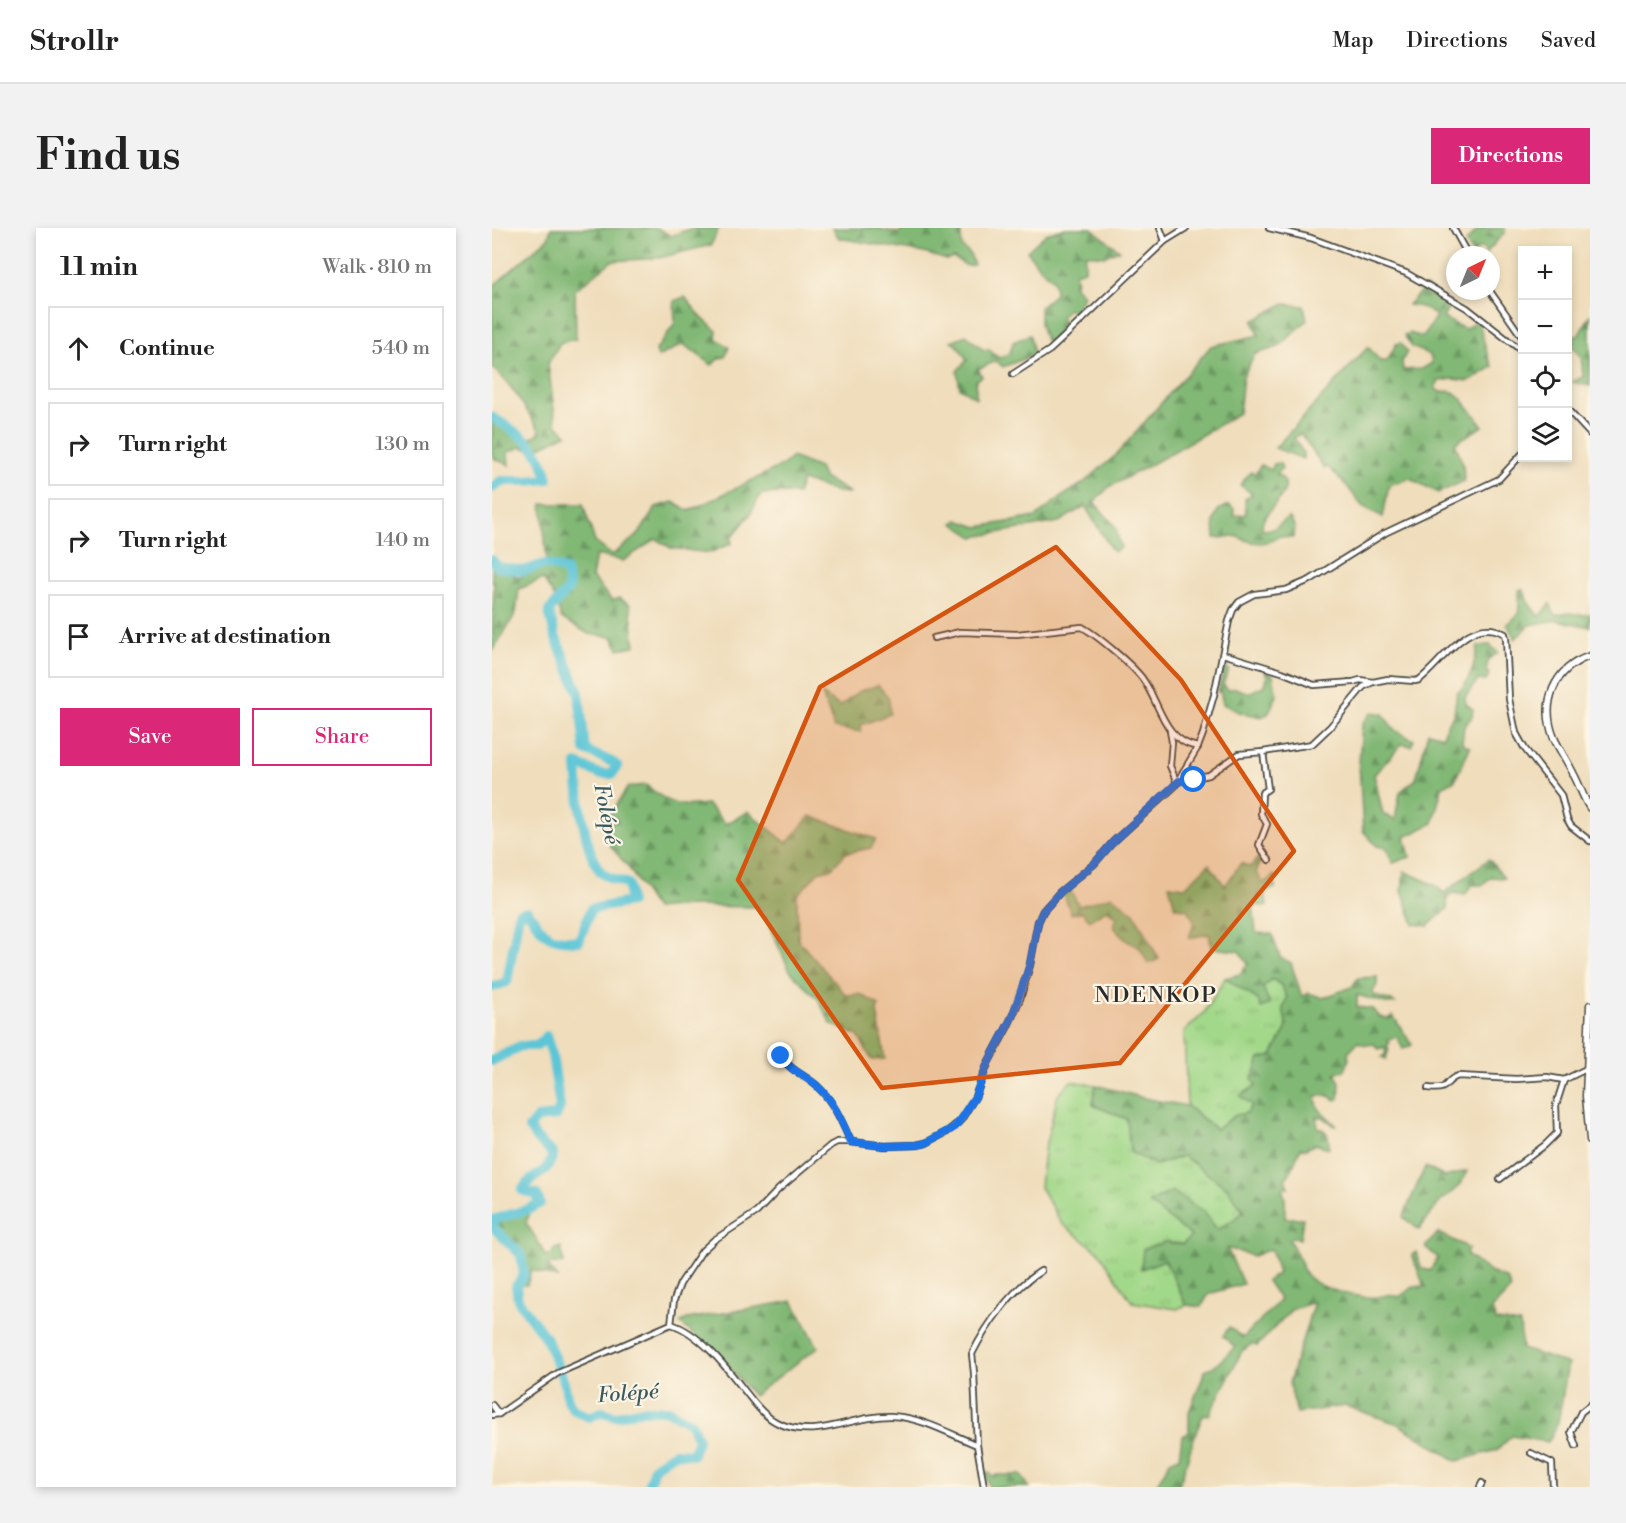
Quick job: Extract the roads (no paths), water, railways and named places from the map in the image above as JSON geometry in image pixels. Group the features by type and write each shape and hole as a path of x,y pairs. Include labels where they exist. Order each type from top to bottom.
{"street":[{"path":"1160,228 1165,241"},
{"path":"1013,374 1050,350 1165,241 1186,228"},
{"path":"1269,228 1311,238 1415,277 1467,308 1518,348"},
{"path":"1453,228 1463,246"},
{"path":"1496,300 1518,331"},
{"path":"1572,414 1590,434"},
{"path":"671,1324 674,1300 681,1280 706,1248 757,1212 779,1189 831,1145 837,1142 851,1142 885,1146 917,1145 926,1143 955,1127 975,1097 988,1063 1012,1017 1030,964 1038,922 1043,911 1060,892 1094,864 1113,842 1178,782 1198,747 1233,610 1244,598 1254,594 1286,590 1310,580 1385,533 1499,479 1518,458"},
{"path":"934,638 960,632 1017,634 1082,627 1140,676 1170,731 1184,743 1198,747"},
{"path":"1178,782 1209,775 1239,754 1312,744 1330,727 1358,691 1373,682 1388,679 1415,681 1425,676 1449,649 1466,637 1484,631 1499,631 1505,634 1509,699 1516,733 1525,749 1561,795 1571,826 1590,841"},
{"path":"1223,654 1282,672 1314,685 1360,680 1373,682"},
{"path":"1590,656 1567,667 1557,679 1550,716 1554,738 1590,808"},
{"path":"1170,731 1172,746 1170,766 1178,782"},
{"path":"1263,752 1268,789 1262,793 1260,809 1267,824 1259,845 1269,860"},
{"path":"1590,1005 1586,1069 1586,1113 1590,1140"},
{"path":"781,1056 787,1065 816,1084 829,1099 851,1142"},
{"path":"1428,1088 1444,1088 1451,1079 1458,1076 1516,1079 1547,1077 1564,1080 1586,1069"},
{"path":"1500,1179 1555,1136 1558,1129 1556,1105 1564,1080"},
{"path":"984,1487 977,1445 972,1354 1001,1310 1025,1283 1041,1271"},
{"path":"492,1415 499,1413 561,1372 671,1324 688,1332 713,1354 757,1406 777,1423 798,1429 822,1429 864,1418 896,1416 940,1429 977,1445"},
{"path":"492,1405 499,1413"},
{"path":"1575,1446 1571,1432 1581,1412 1590,1405"},
{"path":"1531,1453 1552,1463 1553,1487"}],"waterway":[{"name":"Folépé","path":"492,417 528,442 540,457 548,479 501,481 492,488"},
{"name":"Folépé","path":"492,560 498,567 523,571 545,564 566,570 569,588 549,611 555,636 579,693 585,750 617,766 612,774 600,774 577,764 583,822 596,864 604,875 628,884 630,902 591,909 579,941 553,938 543,932 528,911 519,913 507,982 492,987"},
{"name":"Folépé","path":"492,1061 520,1046 537,1046 546,1036 552,1055 560,1107 556,1116 537,1118 529,1128 553,1154 547,1167 522,1190 537,1195 540,1203 529,1209 492,1220"},
{"name":"Folépé","path":"492,1226 521,1255 524,1276 516,1286 518,1300 547,1340 573,1409 589,1417 602,1412 616,1416 642,1410 668,1410 692,1424 698,1440 693,1454 674,1453 654,1467 648,1487"}],"district":[{"name":"NDENKOP","path":"1156,995"}]}
